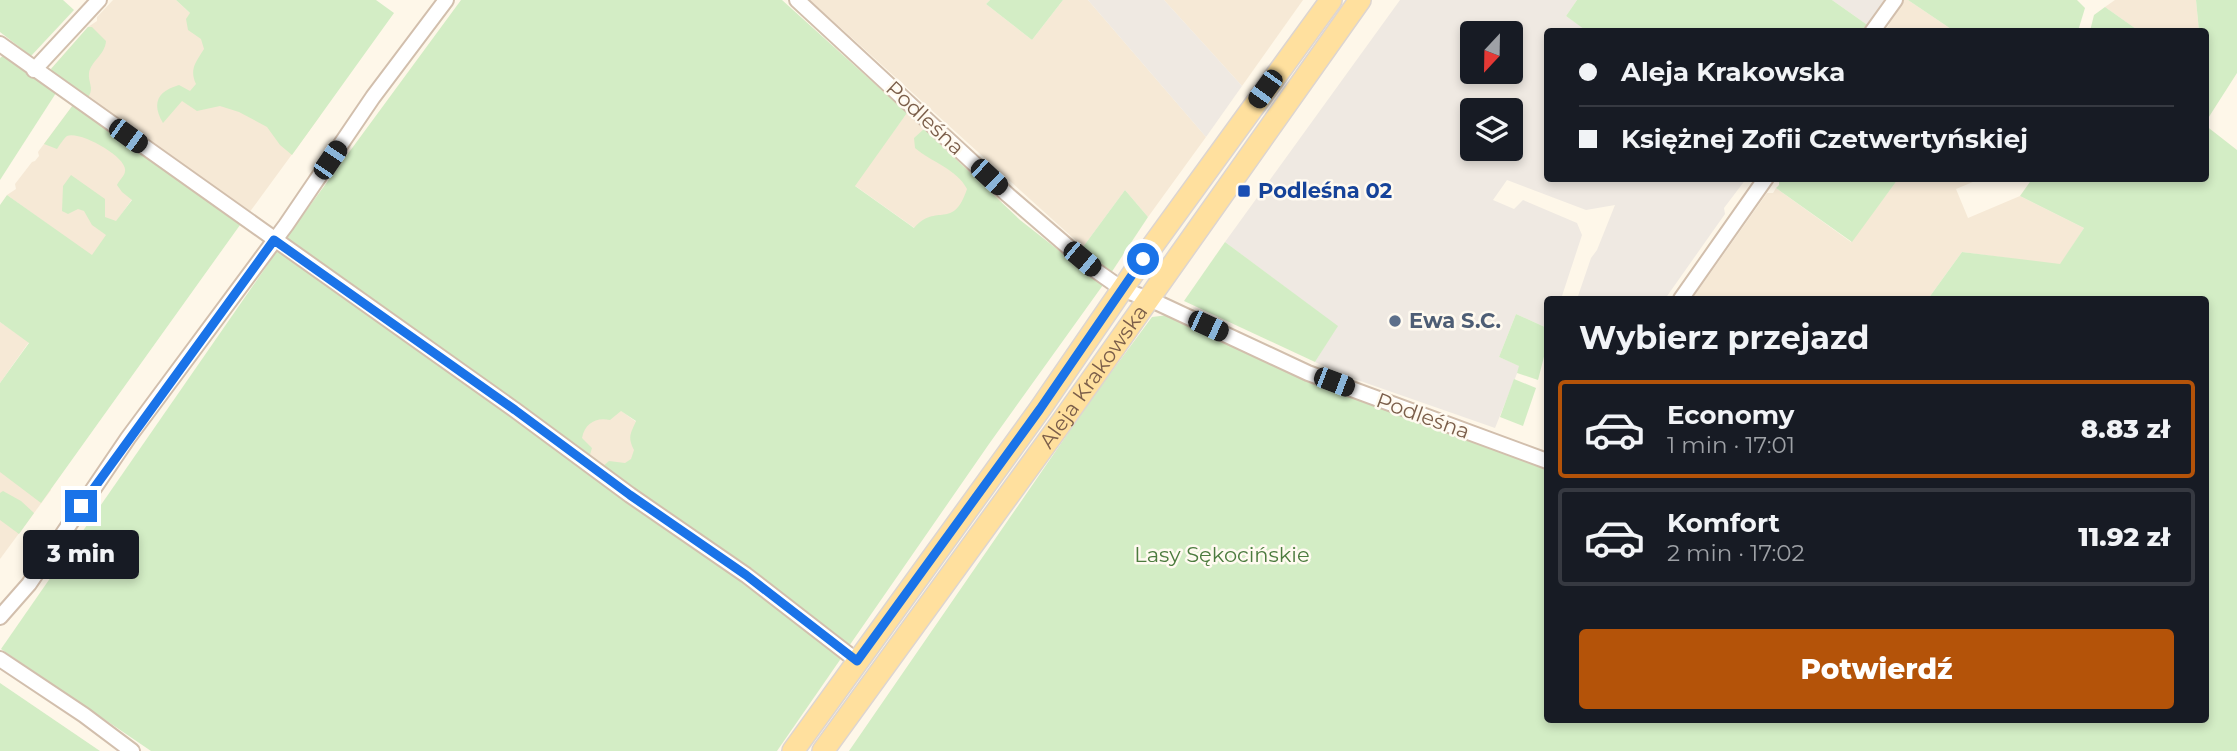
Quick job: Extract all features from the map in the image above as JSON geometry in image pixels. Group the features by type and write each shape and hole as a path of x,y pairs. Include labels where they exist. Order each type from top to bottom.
{"main road":[{"name":"Aleja Krakowska","path":"793,751 1331,0"},
{"name":"Aleja Krakowska","path":"823,751 1150,299 1230,181 1360,0"}],"street":[{"path":"34,69 99,0"},
{"path":"0,617 29,584 128,438 446,0"},
{"name":"Podleśna","path":"797,0 1008,195 1095,270 1122,289 1150,299 1308,373 1544,460"},
{"path":"1875,28 1895,0"},
{"path":"1,47 746,575 857,661"},
{"path":"1683,296 1763,182"},
{"path":"0,659 132,751"}],"shaded area":[{"path":"113,0 176,0 226,47 320,116 249,213 51,69 88,27 97,21 97,17"},
{"path":"810,0 990,0 986,4 1032,40 1063,0 1088,0 1206,137 1148,217 1125,190 1083,247"},
{"path":"1088,0 1164,0 1242,86 1206,137"},
{"path":"1164,0 1303,0 1242,86"},
{"path":"1400,0 1577,0 1566,16 1584,28 1544,28 1544,182 1744,182 1724,208 1725,214 1667,296 1578,296 1591,258 1597,250 1615,205 1586,210 1507,180 1493,200 1514,209 1523,200 1577,223 1582,235 1562,296 1544,296 1544,327 1516,314 1499,357 1520,366 1495,428 1346,376 1315,362 1337,326 1225,242"},
{"path":"1832,0 1890,0 1873,23 1866,24"},
{"path":"1901,0 1908,0 1950,28 1887,28 1889,18"},
{"path":"2115,0 2196,0 2199,28 2135,28 2105,7"},
{"path":"73,105 156,165 92,256 7,195 16,189 15,184 39,156 38,152"},
{"path":"907,113 1002,202 961,261 854,185"},
{"path":"1896,182 1973,182 1956,189 1968,218 2020,196 2084,228 2060,265 1962,252 1930,296 1694,296 1767,193 1773,193 1776,188 1851,242"},
{"path":"0,322 29,342 0,383"},
{"path":"564,369 669,446 637,492 531,417"},
{"path":"0,454 51,490 0,559"}],"green space":[{"path":"0,0 63,0 74,10 31,56 0,32"},
{"path":"176,0 376,0 394,13 292,155 280,145 267,127 239,112 220,106 197,111 182,101 163,123 157,109 159,99 166,91 179,85 190,91 196,84 194,66 204,49 201,39 188,30 186,19 190,13"},
{"path":"461,0 782,0 907,113 855,186 914,228 930,217 956,209 967,189 957,176 915,148 914,138 924,129 1020,220 1103,285 847,649 602,467 609,461 625,463 631,459 634,450 631,435 636,421 621,411 610,420 592,422 582,438 592,448 589,458 286,238"},
{"path":"990,0 1063,0 1032,40 986,4"},
{"path":"1577,0 1832,0 1866,24 1873,23 1870,28 1582,28 1566,16"},
{"path":"1908,0 2077,0 2085,8 2079,28 1950,28"},
{"path":"2196,0 2237,0 2237,73 2209,117 2209,28 2199,28"},
{"path":"2105,7 2135,28 2091,28 2094,15"},
{"path":"88,27 92,27 106,41 90,69 91,90 86,97 51,69"},
{"path":"4,55 56,93 0,180 0,58"},
{"path":"73,105 240,225 41,503 0,472 0,383 29,343 0,322 0,205 7,195 92,255 106,235 92,225 84,211 78,209 68,214 62,211 63,186 71,175 105,199 105,217 116,221 132,200 117,185 125,173 124,165 102,146 73,135 67,136 57,149 44,144"},
{"name":"Lasy Sękocińskie","path":"2209,128 2237,150 2237,751 849,751 1095,394 1152,317 1168,315 1355,397 1450,434 1544,466 1544,723 2209,723 2209,296 1930,296 1962,252 2060,264 2084,228 2020,196 2030,182 2209,182"},
{"path":"1779,182 1896,182 1852,242 1776,188"},
{"path":"1125,190 1148,217 1111,273 1083,247"},
{"path":"1225,242 1338,326 1315,362 1184,301"},
{"path":"277,251 738,574 842,657 777,751 151,751 1,649"},
{"path":"1516,314 1544,327 1544,357 1538,380 1517,373 1519,366 1499,357"},
{"path":"1514,379 1536,388 1523,426 1500,417"},
{"path":"3,491 21,501 34,513 19,534 0,520 0,493"},
{"path":"0,683 100,751 0,751"}],"place":[{"name":"Podleśna 02","path":"1244,191"},
{"name":"Ewa S.C.","path":"1395,321"}],"route":[{"path":"81,506 274,240 746,575 857,661 1040,409 1143,259"}]}
